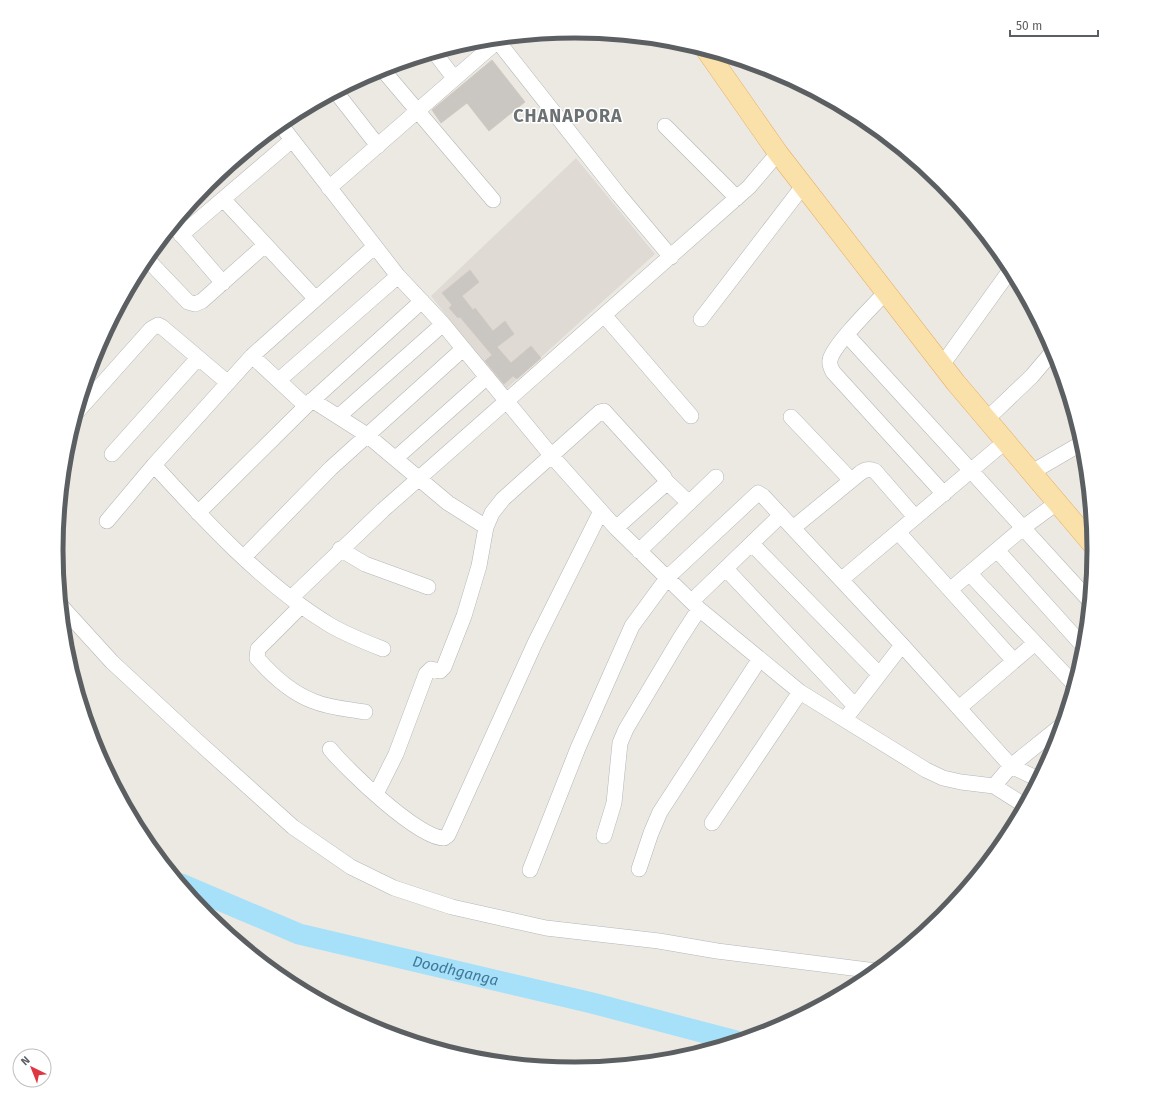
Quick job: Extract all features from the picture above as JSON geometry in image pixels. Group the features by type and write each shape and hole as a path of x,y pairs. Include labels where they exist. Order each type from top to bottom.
{"main road":[{"path":"710,56 778,153 942,365 1087,537"}],"street":[{"path":"501,43 619,196 671,257"},
{"path":"329,188 491,45"},
{"path":"438,56 454,78"},
{"path":"386,74 493,200"},
{"path":"339,96 378,146"},
{"path":"665,126 737,198"},
{"path":"284,129 398,276 443,324 551,455 616,528 668,577 695,605 759,660 800,692 926,770 943,778 994,786 1020,802"},
{"path":"223,283 177,230 223,198 292,140"},
{"path":"365,712 312,701 290,688 265,667 257,658 258,649 340,549 737,198 749,187 778,153"},
{"path":"702,319 803,186"},
{"path":"223,198 315,298"},
{"path":"151,263 188,302 195,304 202,301 223,283 265,244"},
{"path":"107,521 154,465 227,382 252,356 374,246"},
{"path":"942,365 1007,275"},
{"path":"279,380 398,276"},
{"path":"886,292 847,335 830,360 833,372 944,494"},
{"path":"198,514 309,403 422,301"},
{"path":"604,315 691,416"},
{"path":"339,416 443,324"},
{"path":"84,404 151,329 158,325 227,382"},
{"path":"847,335 972,470 1085,595"},
{"path":"244,557 331,468 464,349"},
{"path":"252,356 279,380 309,403 339,416 367,435 448,503 486,527"},
{"path":"987,419 1032,376 1049,356"},
{"path":"112,454 198,358"},
{"path":"396,458 487,377"},
{"path":"376,794 396,754 426,674 431,669 440,671 444,667 464,616 477,574 486,527 492,513 503,499 600,412 604,411 666,481 689,503"},
{"path":"791,417 851,480"},
{"path":"842,579 1006,441"},
{"path":"1032,472 1076,446"},
{"path":"154,465 198,514 244,557 296,602 331,625 356,639 383,649"},
{"path":"793,528 864,470 875,471 915,517"},
{"path":"639,550 716,477"},
{"path":"616,528 663,486 666,481"},
{"path":"530,870 578,748 632,626 668,577 754,494 758,493 842,579 1011,766 1034,777"},
{"path":"951,590 1024,527 1058,502"},
{"path":"330,749 342,763 376,794 411,822 425,831 444,838 448,834 535,642 600,511"},
{"path":"604,836 616,794 620,743 626,728 671,653 695,605 726,570 781,515"},
{"path":"898,532 1014,661"},
{"path":"752,544 879,674"},
{"path":"340,549 365,564 428,587"},
{"path":"997,550 1079,641"},
{"path":"726,570 855,706"},
{"path":"970,574 1071,680"},
{"path":"67,612 112,662 194,740 292,827 351,867 394,888 452,907 546,928 659,941 718,951 868,970"},
{"path":"959,708 1035,643"},
{"path":"845,720 902,645"},
{"path":"639,869 660,812 759,660"},
{"path":"712,822 800,692"},
{"path":"994,786 1011,766 1054,731"}],"shaded area":[{"path":"576,158 655,254 505,390 431,296"}],"building":[{"path":"492,60 525,102 489,131 467,103 441,123 432,110"},
{"path":"470,270 479,282 462,296 473,310 475,308 493,331 505,321 514,334 497,347 511,363 531,346 541,358 517,379 513,376 504,384 485,361 492,355 460,317 458,318 449,308 452,305 442,293"}],"waterway":[{"name":"Doodhganga","path":"190,888 299,934 592,1003 728,1039"}],"district":[{"name":"CHANAPORA","path":"568,116"}]}
